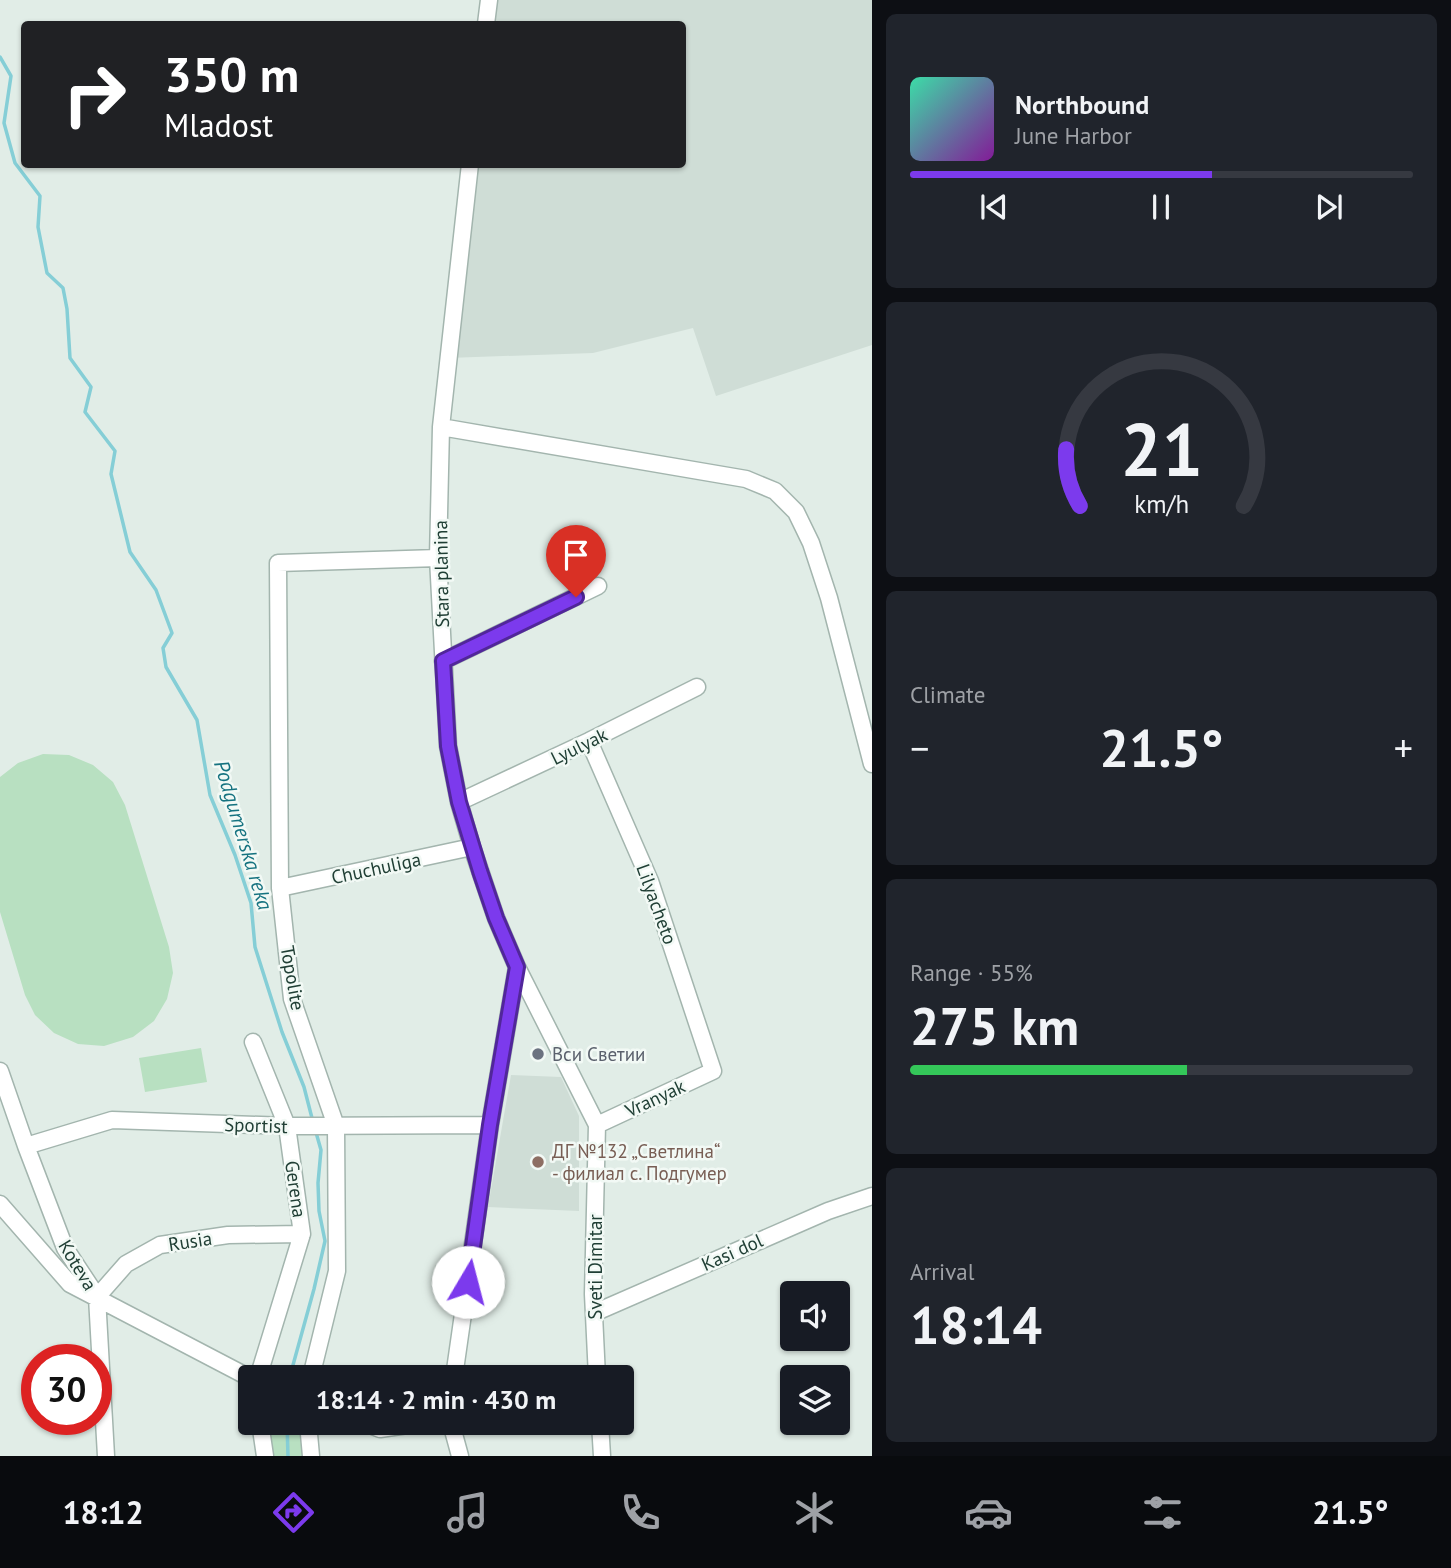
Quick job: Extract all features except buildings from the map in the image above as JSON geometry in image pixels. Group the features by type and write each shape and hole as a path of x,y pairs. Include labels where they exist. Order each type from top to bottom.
{"street":[{"path":"486,21 489,0"},
{"name":"Stara planina","path":"470,168 441,427 438,558 448,746 459,802 472,847 496,918 517,967"},
{"path":"441,427 746,479 775,491 796,512 811,543 829,598 872,764"},
{"name":"Topolite","path":"314,1365 337,1271 322,1126 292,999 280,888 278,562 438,558"},
{"path":"443,661 598,586"},
{"name":"Lyulyak","path":"459,802 698,687"},
{"name":"Lilyacheto","path":"589,741 650,881 713,1071"},
{"name":"Chuchuliga","path":"280,888 472,847"},
{"path":"456,1365 490,1125 517,967"},
{"name":"Sveti Dimitar","path":"517,967 597,1125 594,1313 596,1365"},
{"name":"Gerena","path":"253,1042 287,1126 302,1234 262,1365"},
{"name":"Koteva","path":"0,1071 65,1248 97,1297 238,1372"},
{"name":"Vranyak","path":"597,1125 713,1071"},
{"name":"Sportist","path":"26,1146 111,1120 287,1126 490,1125"},
{"name":"Kasi dol","path":"594,1313 828,1211 872,1196"},
{"path":"0,1204 70,1284 97,1297 107,1455"},
{"name":"Rusia","path":"97,1297 125,1264 160,1245 228,1236 302,1234"},
{"path":"262,1435 265,1456"},
{"path":"309,1435 311,1456"},
{"path":"454,1435 460,1456"},
{"path":"600,1435 601,1456"}],"shaded area":[{"path":"489,0 872,0 872,345 716,396 693,328 593,353 448,358 470,168 686,168 686,21 486,21"},
{"name":"ДГ №132 „Светлина“ - филиал с. Подгумер","path":"511,1075 561,1077 579,1116 579,1211 488,1207"}],"green space":[{"path":"43,754 69,755 93,765 113,782 125,805 169,947 173,973 167,999 154,1021 133,1037 104,1046 78,1044 54,1033 35,1015 25,995 0,912 0,777 18,763"},
{"path":"201,1048 207,1082 145,1092 139,1058"},
{"path":"270,1435 301,1435 305,1456 269,1456"}],"waterway":[{"name":"Podgumerska reka","path":"0,57 11,76 4,123 15,163 40,196 38,227 47,273 63,288 70,358 91,387 85,412 115,451 111,474 130,552 156,590 172,633 163,648 166,667 197,720 210,795 251,903 255,947 282,1032 304,1087 313,1122"},
{"name":"Podgumerska reka","path":"293,1365 325,1241 319,1211 321,1150 315,1129"},
{"name":"Podgumerska reka","path":"287,1435 288,1456"}],"place":[{"name":"Вси Светии","path":"538,1054"},
{"name":"ДГ №132 „Светлина“ - филиал с. Подгумер","path":"538,1162"}],"route":[{"path":"468,1282 490,1125 517,967 496,918 459,802 448,746 443,661 576,597"}]}
